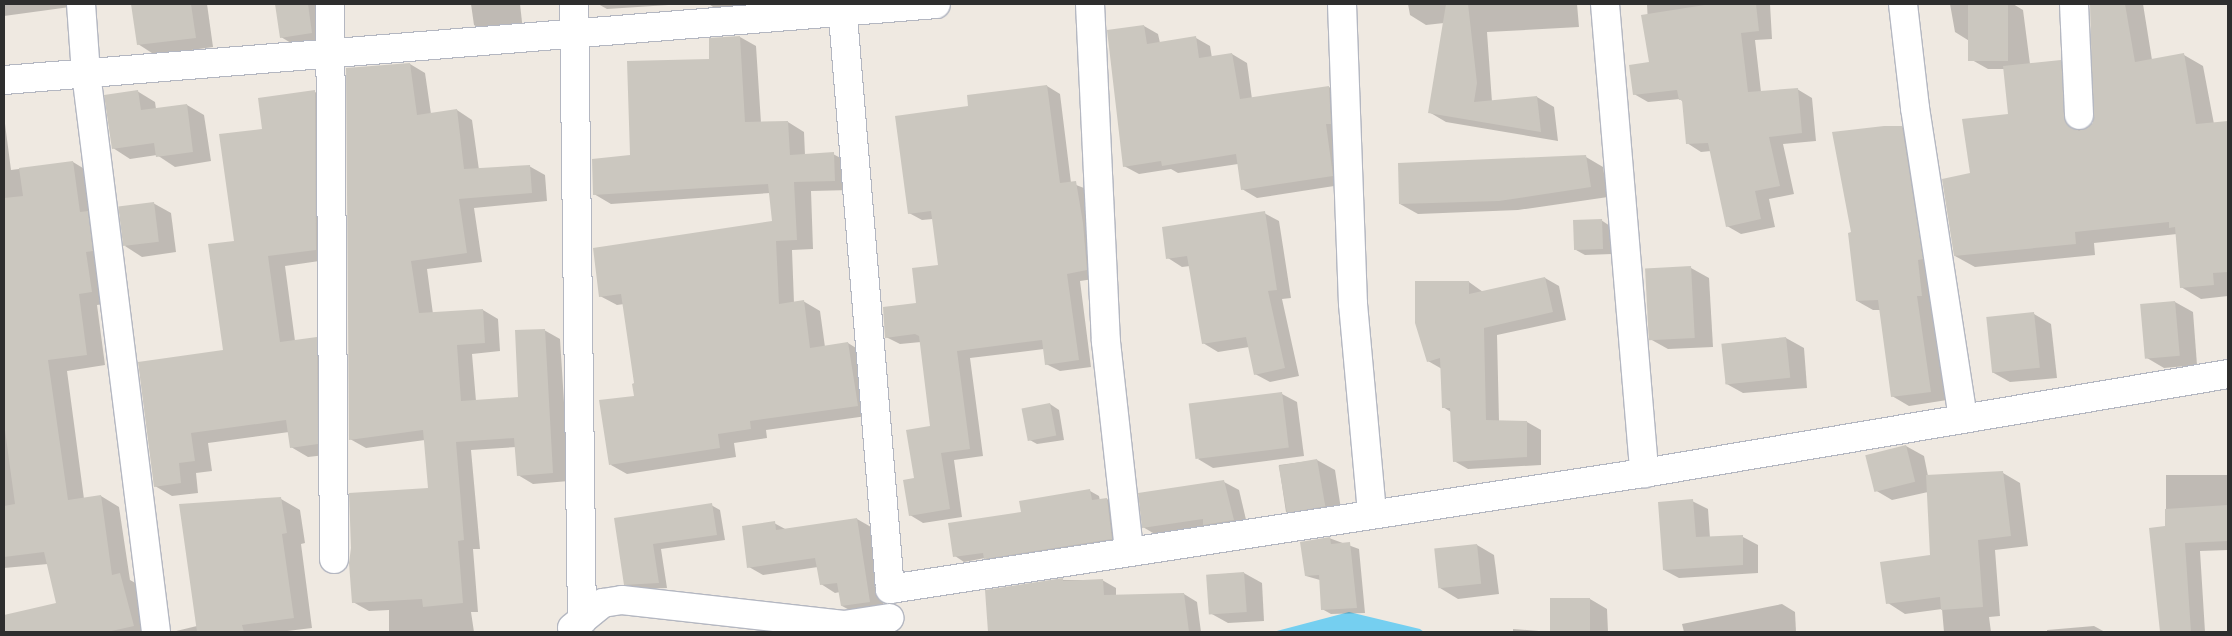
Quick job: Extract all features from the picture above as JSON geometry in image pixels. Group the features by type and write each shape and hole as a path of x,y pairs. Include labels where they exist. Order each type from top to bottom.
{"street":[{"path":"81,4 86,73 156,632"},
{"path":"330,4 334,559"},
{"path":"574,4 574,626"},
{"path":"4,80 842,7 936,4"},
{"path":"1090,4 1106,342 1129,551"},
{"path":"1342,4 1353,304 1372,513"},
{"path":"1605,4 1644,473"},
{"path":"1903,4 1915,108 1963,418"},
{"path":"2074,4 2079,115"},
{"path":"574,626 603,604 622,600 844,625 890,625 890,589 842,7"},
{"path":"890,589 1372,513 1644,473 2228,374"}],"water":[{"path":"1349,612 1420,629 1424,632 1273,632"}],"building":[{"path":"131,4 191,4 196,38 137,45"},
{"path":"275,4 308,4 312,33 280,38"},
{"path":"1446,4 1468,4 1477,83 1474,102 1537,96 1541,132 1428,113"},
{"path":"1711,4 1756,4 1759,31 1741,33 1748,92 1798,88 1802,133 1769,137 1780,186 1755,191 1761,219 1726,227 1708,143 1686,144 1682,100 1679,100 1677,90 1633,95 1629,65 1649,62 1641,15"},
{"path":"1968,4 2008,4 2008,61 1968,61"},
{"path":"2090,4 2125,4 2135,62 2184,53 2196,124 2228,121 2228,272 2213,273 2214,285 2180,288 2175,227 2169,228 2169,222 2075,232 2076,244 1954,256 1942,179 1970,173 1962,119 2008,114 2003,66 2061,60 2066,123 2079,131 2093,123"},
{"path":"1144,25 1147,44 1196,36 1199,58 1232,53 1240,99 1329,86 1331,124 1326,124 1333,176 1241,190 1236,154 1162,166 1161,161 1123,167 1107,30"},
{"path":"740,36 745,122 788,121 790,155 834,152 835,181 794,182 797,240 776,241 779,304 804,300 810,348 848,342 858,406 750,421 751,429 718,434 720,448 609,465 599,400 634,396 632,384 634,383 621,294 599,297 593,248 772,221 768,184 593,195 592,159 630,155 627,61 709,59 709,38"},
{"path":"410,63 417,115 457,109 464,169 530,165 532,193 459,199 467,253 411,261 419,313 483,309 485,343 457,345 461,401 518,397 515,330 545,329 553,473 517,476 514,438 456,442 464,540 458,541 463,603 423,607 422,599 352,603 349,563 351,548 349,493 428,488 423,430 349,440 346,68"},
{"path":"1047,85 1060,183 1076,181 1083,223 1087,270 1067,274 1079,360 1045,365 1042,340 957,351 970,449 941,453 950,509 909,516 903,480 914,478 906,430 930,426 919,336 915,334 885,338 883,307 916,303 912,268 938,265 931,211 908,214 895,116 968,106 967,95"},
{"path":"138,90 141,110 187,104 193,152 156,157 154,143 112,149 104,95"},
{"path":"315,90 316,250 268,256 280,342 317,337 318,444 290,448 286,420 191,433 195,461 179,463 181,483 154,487 138,362 223,350 208,244 234,241 219,134 262,129 258,98"},
{"path":"1884,126 1902,126 1923,259 1918,260 1922,296 1917,296 1931,392 1891,397 1878,300 1856,301 1848,233 1851,232 1832,132"},
{"path":"1586,155 1591,187 1499,201 1399,204 1398,163"},
{"path":"73,161 80,212 88,211 93,251 86,252 92,292 79,294 87,355 48,360 68,500 101,495 112,575 120,573 134,626 107,632 4,632 4,615 56,603 44,552 4,557 4,506 15,504 4,423 4,198 23,196 19,168"},
{"path":"154,202 159,242 123,246 118,206"},
{"path":"1265,211 1277,290 1268,291 1285,368 1254,375 1246,337 1202,344 1187,256 1166,259 1162,227"},
{"path":"1602,219 1603,249 1574,250 1573,220"},
{"path":"1691,266 1695,338 1649,340 1645,268"},
{"path":"1545,277 1553,312 1484,328 1486,420 1527,421 1527,457 1453,462 1450,408 1442,408 1440,358 1427,362 1415,323 1415,281 1469,281 1469,294"},
{"path":"2175,301 2180,356 2145,359 2140,304"},
{"path":"2034,312 2040,368 1992,373 1986,317"},
{"path":"1786,337 1790,378 1726,385 1721,344"},
{"path":"1282,392 1289,448 1196,459 1189,403"},
{"path":"1050,403 1056,435 1028,441 1022,409"},
{"path":"1906,445 1915,482 1874,492 1865,455"},
{"path":"1317,459 1325,506 1287,513 1279,466"},
{"path":"2003,471 2011,536 1978,540 1983,607 1941,610 1940,597 1886,604 1880,562 1930,555 1926,475"},
{"path":"1224,480 1234,520 1203,525 1203,519 1142,528 1138,493"},
{"path":"1090,489 1092,500 1107,498 1112,539 984,559 983,553 953,557 948,523 1021,512 1019,501"},
{"path":"281,497 287,533 282,534 294,618 242,625 244,632 197,632 179,504"},
{"path":"1693,499 1696,537 1743,535 1743,565 1663,570 1658,502"},
{"path":"712,503 717,535 653,544 659,583 624,585 614,518"},
{"path":"2228,505 2228,541 2185,543 2191,632 2160,632 2149,528 2165,526 2165,509"},
{"path":"857,518 870,602 841,606 837,583 820,585 815,558 747,568 742,526 775,521 776,530"},
{"path":"1330,537 1331,544 1350,542 1357,608 1321,610 1319,575 1305,576 1300,542"},
{"path":"1477,544 1481,584 1438,588 1434,548"},
{"path":"1244,572 1247,612 1209,615 1206,575"},
{"path":"1063,578 1063,581 1103,579 1104,595 1184,593 1189,632 988,632 985,590"},
{"path":"1550,598 1590,598 1590,632 1550,632"}]}
